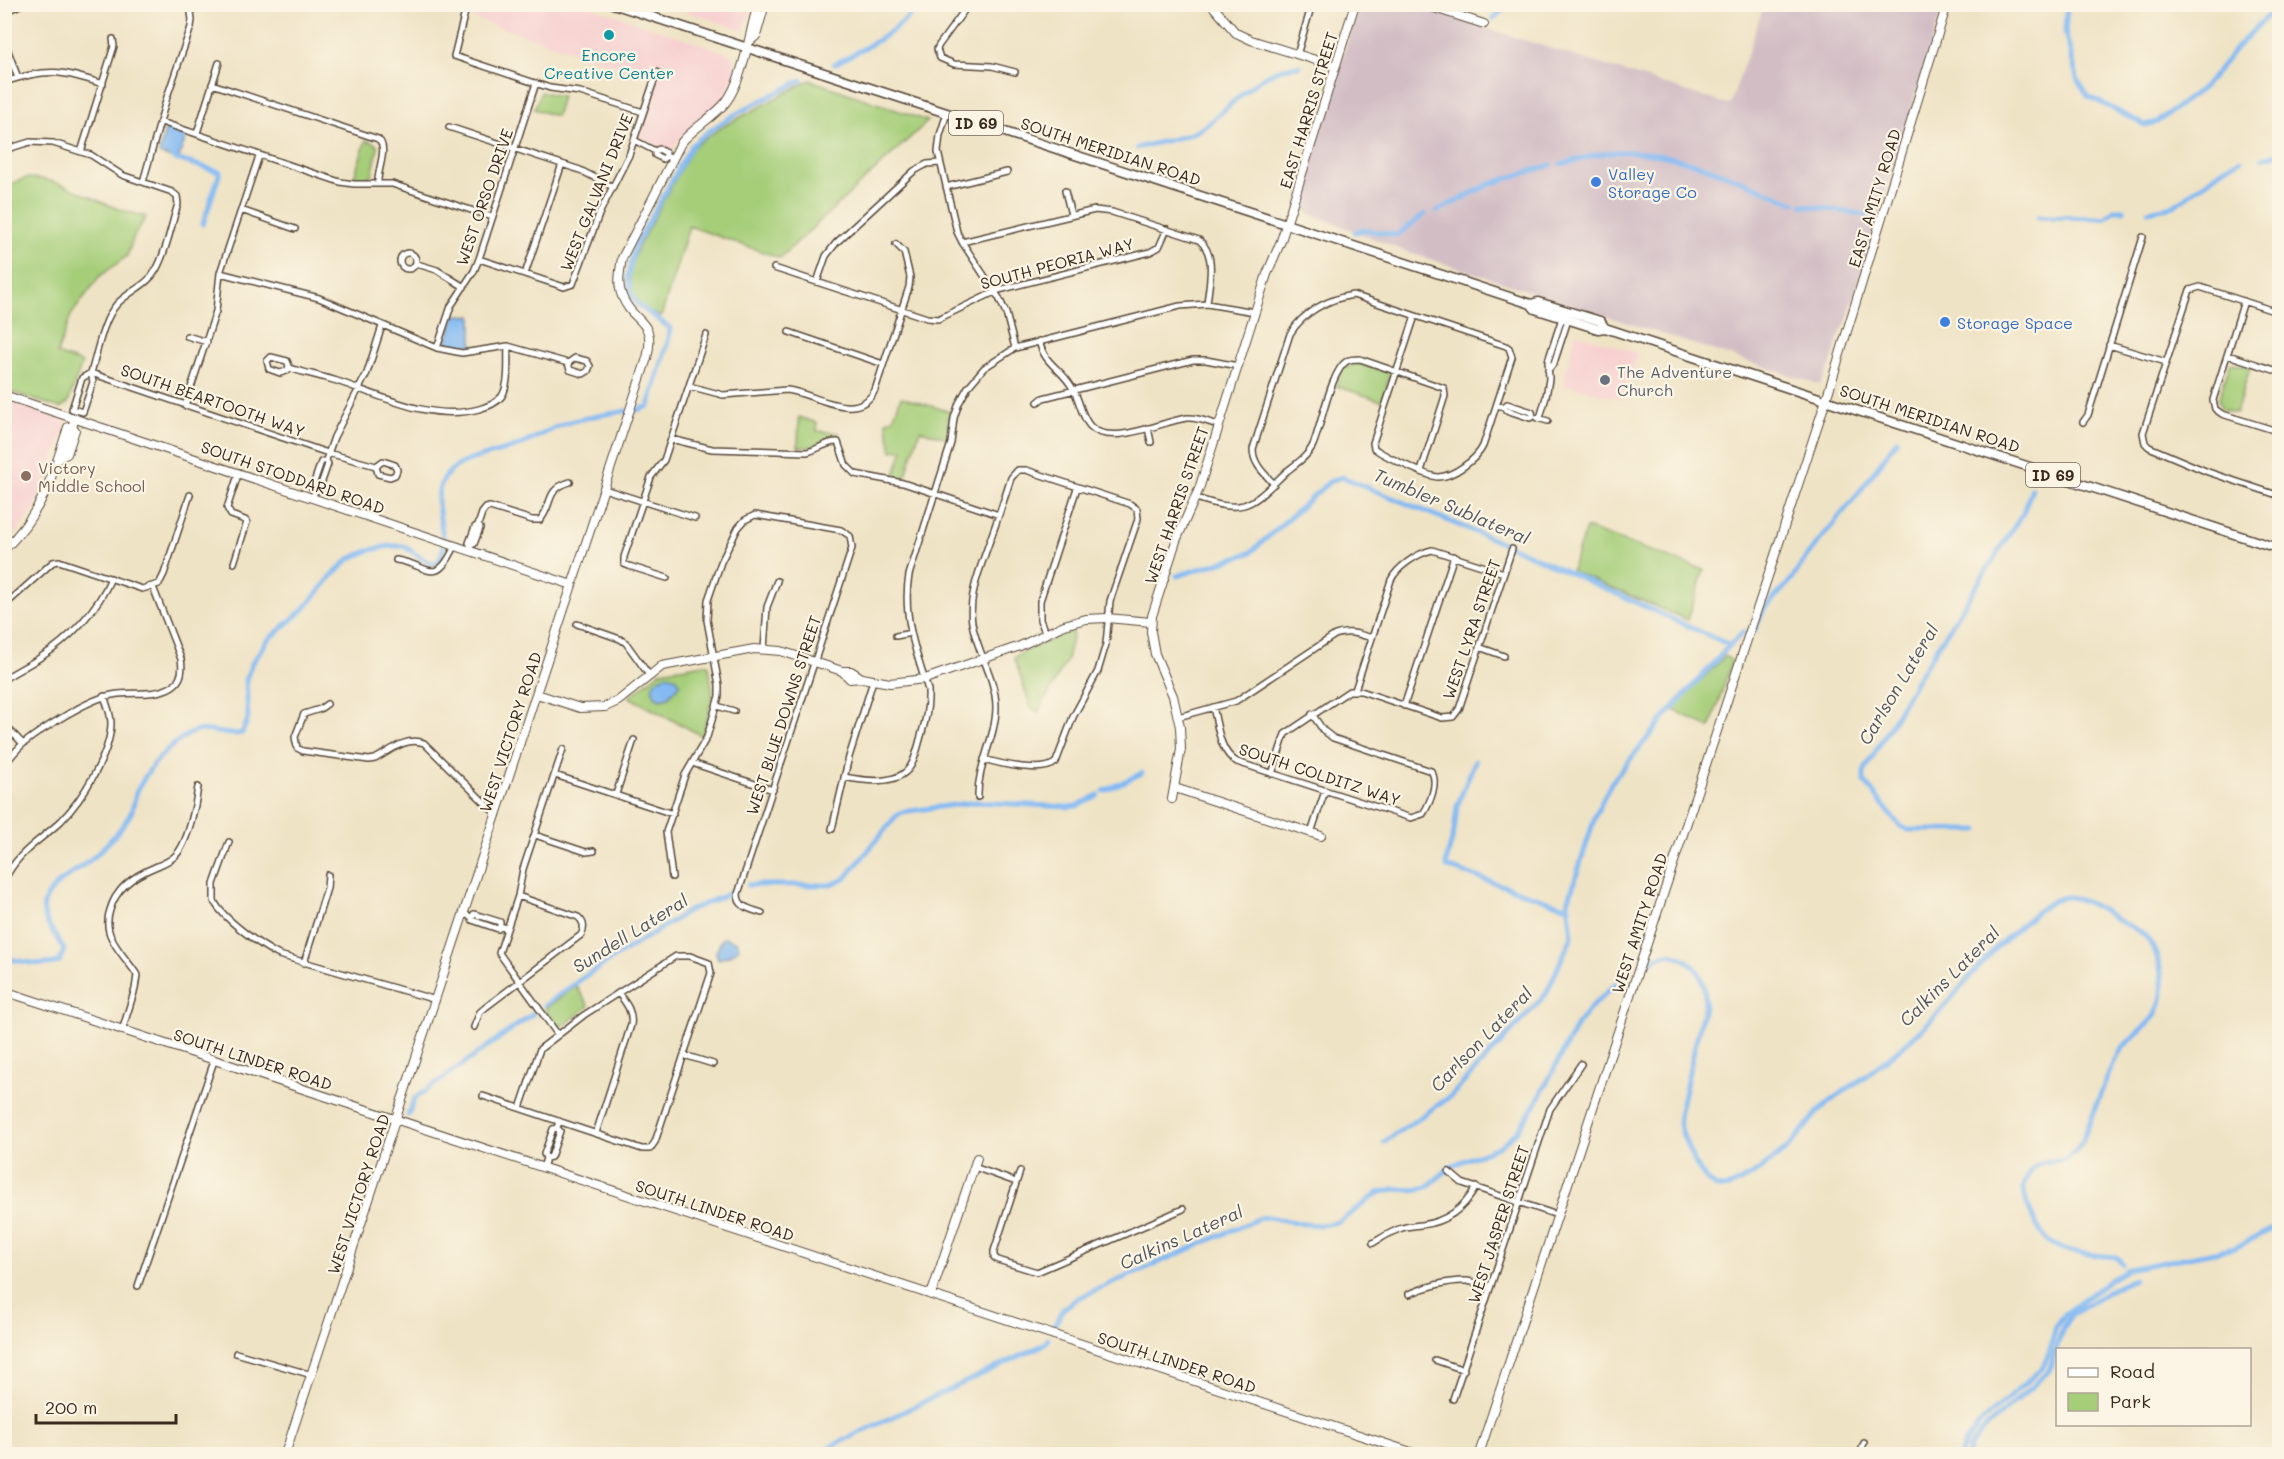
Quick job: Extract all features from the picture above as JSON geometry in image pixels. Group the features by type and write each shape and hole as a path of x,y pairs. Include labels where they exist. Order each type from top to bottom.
{"main road":[{"name":"SOUTH MERIDIAN ROAD","path":"613,4 748,46 1532,305 1538,302 1598,329 1604,326 2280,549"}],"street":[{"path":"4,12 22,4"},
{"path":"143,182 191,27 190,4"},
{"path":"466,4 454,56 550,88 580,92 643,112"},
{"path":"748,46 749,34 758,4"},
{"path":"748,46 756,36 765,4"},
{"path":"969,4 939,45 937,54 943,60 954,64 992,66 1015,72"},
{"path":"1211,4 1236,33 1335,66"},
{"path":"1297,55 1312,4"},
{"name":"EAST HARRIS STREET","path":"1287,224 1355,4"},
{"path":"1422,4 1484,24"},
{"path":"1456,15 1461,4"},
{"name":"EAST AMITY ROAD","path":"1826,400 1947,4"},
{"path":"81,152 114,46 113,39"},
{"path":"4,40 18,78"},
{"name":"WEST VICTORY ROAD","path":"285,1455 436,1000 468,915 497,815 650,346 648,330 627,306 622,296 619,279 622,258 669,158 689,133 725,103 735,86 748,46"},
{"path":"197,133 219,63"},
{"path":"4,82 34,73 53,71 72,74 103,84"},
{"name":"WEST GALVANI DRIVE","path":"525,274 564,287 571,286 575,281 593,229 634,140 657,72"},
{"name":"WEST ORSO DRIVE","path":"436,348 451,306 474,271 479,259 536,83"},
{"path":"212,84 378,139 384,150 378,171 378,183"},
{"path":"947,113 938,143 946,187 962,242 1006,313 1015,348"},
{"path":"161,122 340,182 392,184 492,217"},
{"path":"450,127 562,164 613,187"},
{"path":"634,140 655,151 659,149 669,158"},
{"path":"4,150 21,143 39,141 81,152 96,158 122,175 172,192 177,196 178,204 156,270 149,280 122,299 114,308 108,319 91,373 93,381 83,412 76,415"},
{"path":"185,406 216,311 220,273 259,156"},
{"path":"817,282 826,256 836,243 914,171 927,164 940,163"},
{"path":"479,259 525,274 562,164"},
{"path":"946,187 1007,172"},
{"path":"1065,191 1071,215"},
{"path":"241,210 295,229"},
{"path":"962,242 1095,210 1112,212 1198,240 1207,247 1210,260 1207,304"},
{"name":"WEST HARRIS STREET","path":"1172,799 1181,749 1178,717 1173,696 1155,654 1151,622 1176,541 1196,498 1255,312 1287,224"},
{"name":"SOUTH PEORIA WAY","path":"774,268 927,318 938,319 995,292 1150,252 1159,246 1167,230"},
{"path":"2083,422 2088,415 2143,237"},
{"path":"689,386 723,395 787,390 847,407 863,404 873,394 910,277 904,252 896,244"},
{"path":"417,264 437,270 464,287"},
{"path":"220,273 319,298 436,348 462,353 508,346 568,363"},
{"path":"2280,313 2200,287 2193,287 2187,293 2143,434 2145,443 2149,447 2208,472 2280,496"},
{"path":"1274,484 1256,463 1253,448 1290,334 1296,323 1308,313 1342,297 1353,295 1506,346 1512,352 1500,406 1480,452 1446,476 1436,477 1374,448 1373,442 1415,316"},
{"path":"2244,302 2213,400 2215,409 2222,414 2280,432"},
{"path":"844,777 871,781 891,778 904,774 912,763 927,715 928,690 910,633 906,597 909,575 951,443 954,418 963,396 984,368 1015,348 1180,306 1207,304 1255,312"},
{"path":"1536,417 1546,397 1548,370 1554,363 1566,316"},
{"path":"314,494 319,490 328,464 327,457 360,390 382,326"},
{"path":"789,332 883,364"},
{"path":"667,578 624,564 651,477 664,460 706,335"},
{"path":"187,336 207,342"},
{"path":"1040,341 1045,357 1065,375 1074,390 1086,421 1098,432 1113,436 1189,418 1218,425"},
{"path":"2109,345 2166,362"},
{"path":"289,368 336,381 389,400 442,412 463,413 498,400 505,390 508,346"},
{"path":"2228,355 2280,372"},
{"path":"1196,498 1222,507 1239,507 1256,501 1312,447 1336,372 1347,360 1360,359 1444,388 1445,396 1421,471"},
{"path":"1038,402 1043,398 1193,360 1238,366"},
{"path":"4,550 36,513 60,457 68,428 72,427 76,415 72,408 82,378 91,373"},
{"name":"SOUTH BEARTOOTH WAY","path":"91,373 327,457 376,466"},
{"name":"SOUTH STODDARD ROAD","path":"4,395 76,415 239,472 314,494 452,545 470,548 573,585"},
{"name":"WEST AMITY ROAD","path":"1479,1455 1826,400"},
{"path":"1500,406 1530,418 1536,417 1548,421"},
{"path":"1148,428 1151,442"},
{"path":"671,438 712,449 807,452 816,451 830,442 838,442 846,465 855,474 903,483 999,514"},
{"path":"978,797 978,782 996,708 994,691 973,627 972,597 1011,478 1018,470 1026,470 1130,504 1137,509 1138,519 1110,601 1106,644 1098,671 1073,717 1058,760 1053,766 1045,768 1008,765 984,759"},
{"path":"234,563 247,522 231,515 227,508 239,472"},
{"path":"470,548 480,528 478,525 484,510 490,507 532,520 540,520 553,491 560,484 570,482"},
{"path":"1046,634 1040,620 1040,601 1077,488"},
{"path":"604,489 695,518"},
{"path":"4,606 53,562 59,561 142,589 159,584 190,495"},
{"name":"WEST BLUE DOWNS STREET","path":"713,656 707,620 708,600 722,562 738,528 745,520 760,514 841,530 850,536 852,548 738,894 739,902 745,907 762,913"},
{"path":"396,560 409,562 432,572 441,569 449,560 452,545"},
{"name":"WEST LYRA STREET","path":"1404,706 1442,718 1453,717 1459,709 1512,549"},
{"path":"1355,690 1394,574 1423,553 1432,550 1504,573"},
{"path":"1272,774 1285,734 1342,693 1355,690 1404,706 1454,556"},
{"path":"4,679 42,657 66,637 96,605 105,593 111,578"},
{"path":"764,649 767,608 777,581"},
{"path":"4,765 23,744 53,724 104,696 158,691 172,687 180,678 181,659 153,587"},
{"path":"537,694 580,708 595,709 618,701 649,675 668,664 748,649 781,651 842,671 851,671 862,678 873,681 890,683 925,679 1020,646 1075,622 1107,618 1151,622"},
{"path":"577,624 626,643 649,675"},
{"path":"1178,717 1236,701 1335,634 1353,632 1372,639"},
{"path":"896,636 910,633"},
{"path":"1479,647 1504,656"},
{"path":"672,877 666,836 685,775 704,744 717,706 719,685 713,656"},
{"path":"832,829 844,777 873,681"},
{"path":"4,881 18,858 29,846 70,811 97,769 111,729 104,696"},
{"path":"327,704 304,714 295,737 297,748 303,751 369,760 407,741 424,743 497,815"},
{"path":"717,706 734,711"},
{"name":"SOUTH COLDITZ WAY","path":"1213,707 1225,752 1229,758 1272,774 1412,818 1420,817 1435,783 1434,774 1427,768 1333,738 1323,730 1312,714"},
{"path":"4,724 23,744"},
{"path":"616,794 634,740"},
{"path":"558,1035 500,953 518,896 523,869 563,749"},
{"path":"692,763 773,789"},
{"path":"555,775 672,814"},
{"path":"122,1030 137,975 111,937 108,917 111,904 123,886 135,876 170,860 177,854 183,844 197,800 198,787"},
{"path":"1175,788 1321,836"},
{"path":"1311,833 1325,791"},
{"path":"535,835 586,852 594,851"},
{"path":"229,842 214,884 213,893 217,907 270,951 304,963 436,1000"},
{"path":"304,963 327,888 328,875"},
{"path":"474,1027 480,1012 581,935 584,926 578,916 518,896"},
{"path":"468,915 472,920 489,926 498,929 500,926 507,928"},
{"path":"483,1096 642,1149 650,1149 656,1142 711,973 710,965 706,961 690,956 676,956 545,1044 537,1055 520,1108"},
{"name":"SOUTH LINDER ROAD","path":"4,991 1418,1455"},
{"path":"596,1133 631,1026 632,1016 618,993"},
{"path":"684,1055 713,1064"},
{"path":"138,1286 214,1061"},
{"name":"WEST JASPER STREET","path":"1453,1399 1550,1109 1581,1064"},
{"path":"543,1168 546,1158 544,1154 553,1129 559,1121"},
{"path":"931,1295 977,1158"},
{"path":"974,1167 1016,1182"},
{"path":"1020,1171 994,1257 1037,1272 1183,1209"},
{"path":"1449,1172 1462,1183 1557,1215"},
{"path":"1373,1243 1405,1226 1436,1222 1454,1213 1469,1200 1476,1187"},
{"path":"1409,1294 1418,1290 1468,1281 1490,1288"},
{"path":"1418,1290 1422,1298"},
{"path":"236,1353 312,1375"},
{"path":"1435,1360 1464,1370"},
{"path":"1860,1455 1864,1443"}],"shaded area":[{"path":"752,4 744,30 665,5"},
{"path":"471,5 585,5 727,53 734,60 736,70 728,92 718,106 693,124 671,152 640,137 658,80 469,17"},
{"name":"Valley Storage Co","path":"1359,5 1413,5 1730,105 1764,5 1943,5 1847,320 1838,339 1831,364 1820,385 1405,251 1296,208"},
{"path":"1576,333 1637,353 1622,400 1563,384"},
{"name":"Victory Middle School","path":"5,400 63,420 66,426 34,509 5,546"}],"green space":[{"path":"810,80 928,121 780,258 689,226 661,317 642,308 633,295 629,273 638,247 693,147 722,127"},
{"path":"541,92 562,96 556,116 534,109"},
{"path":"366,140 376,144 378,148 372,175 364,179 353,180"},
{"path":"26,178 58,183 111,206 146,217 134,236 127,256 99,277 71,315 57,354 82,363 68,403 60,408 5,390 5,186"},
{"path":"1355,363 1390,373 1382,401 1336,386 1342,369"},
{"path":"2230,364 2250,368 2236,413 2222,409 2218,401"},
{"path":"901,397 951,412 948,417 947,438 920,430 905,478 894,477 903,449 892,451 886,421 893,419"},
{"path":"799,417 817,423 817,431 839,433 811,447 798,447"},
{"path":"1586,528 1704,570 1688,620 1571,571"},
{"path":"1067,632 1073,633 1067,660 1038,712 1031,708 1014,657"},
{"path":"1725,656 1732,661 1710,728 1672,709"},
{"path":"705,664 709,666 713,696 702,736 629,697 661,671"},
{"path":"576,986 589,1006 564,1025 558,1026 545,1009"}],"water":[{"path":"169,128 187,134 178,160 159,154 165,130"},
{"path":"455,315 472,316 472,346 454,346 446,343"},
{"path":"666,675 677,678 680,684 668,697 660,699 655,696 652,687 656,680"},
{"path":"722,939 737,942 739,948 731,955 718,959 716,952"}],"waterway":[{"path":"834,64 891,32 920,4"},
{"path":"1493,19 1508,4"},
{"path":"2067,4 2065,32 2078,81 2088,96 2145,125 2157,122 2205,86 2237,47 2279,4"},
{"path":"1137,148 1194,133 1258,81 1284,68 1299,66"},
{"path":"637,410 649,406 670,328 637,304 631,293 628,277 634,248 692,145 730,117 802,80"},
{"path":"1561,164 1616,152 1661,155 1707,168 1794,203"},
{"path":"2263,158 2280,153"},
{"path":"173,158 220,172 203,224"},
{"path":"2148,211 2174,206 2226,167 2241,160"},
{"path":"1437,211 1490,184 1551,165"},
{"path":"1802,205 1873,216"},
{"path":"2038,217 2105,218 2114,210 2124,210"},
{"path":"1355,232 1364,230 1397,235 1425,214"},
{"path":"4,958 39,964 59,962 64,950 44,914 45,901 49,893 61,881 90,861 120,830 131,813 137,791 147,774 173,745 195,731 242,733 248,719 246,680 251,665 267,641 304,609 349,559 370,550 404,546 429,563 436,563 443,548 438,494 441,484 454,468 472,459 519,445 567,423 626,411"},
{"name":"Carlson Lateral","path":"1755,630 1764,609 1793,578 1806,557 1858,494 1897,440"},
{"name":"Tumbler Sublateral","path":"1177,576 1250,553 1329,482 1342,477 1519,550 1730,645"},
{"name":"Carlson Lateral","path":"1978,830 1908,830 1900,826 1864,781 1864,772 1917,679 2023,513 2032,488"},
{"name":"Carlson Lateral","path":"1384,1142 1451,1096 1546,994 1572,936 1568,902 1596,814 1611,783 1663,719 1743,632"},
{"name":"Sundell Lateral","path":"1475,761 1457,806 1447,867 1569,908"},
{"name":"Sundell Lateral","path":"1104,791 1142,773"},
{"name":"Sundell Lateral","path":"748,885 829,885 845,879 896,816 902,812 976,802 1067,807 1077,806 1098,795"},
{"name":"Sundell Lateral","path":"545,1005 587,975 690,910 733,892"},
{"name":"Calkins Lateral","path":"1647,964 1657,957 1674,955 1685,959 1700,975 1705,1003 1679,1115 1687,1146 1699,1170 1707,1180 1723,1188 1746,1178 1784,1151 1825,1105 1902,1047 1945,1005 2000,944 2051,902 2066,897 2080,900 2139,931 2154,951 2161,973 2162,996 2155,1015 2124,1046 2116,1058 2082,1142 2064,1160 2048,1161 2035,1167 2025,1181 2024,1187 2026,1201 2033,1218 2042,1234 2052,1244 2075,1252 2116,1257 2122,1264"},
{"name":"Calkins Lateral","path":"1052,1330 1063,1309 1078,1298 1260,1218 1268,1217 1321,1225 1339,1222 1378,1193 1394,1189 1416,1190 1427,1187 1453,1165 1500,1146 1517,1131 1534,1107 1578,1023 1594,1004 1627,974"},
{"name":"Sundell Lateral","path":"408,1115 414,1099 533,1014"},
{"path":"1961,1454 1965,1443 1978,1425 2042,1368 2049,1354 2056,1326 2065,1314 2111,1279 2128,1269 2235,1248 2280,1225"},
{"name":"Calkins Lateral","path":"2056,1348 2063,1327 2071,1315 2112,1289 2134,1279"},
{"name":"Calkins Lateral","path":"815,1454 1045,1344 1048,1339"},
{"name":"Calkins Lateral","path":"1968,1454 1970,1446 1980,1433 2049,1371 2056,1349"}],"place":[{"name":"Encore Creative Center","path":"609,35"},
{"name":"Valley Storage Co","path":"1596,182"},
{"name":"Storage Space","path":"1945,322"},
{"name":"The Adventure Church","path":"1605,380"},
{"name":"Victory Middle School","path":"26,476"}]}
